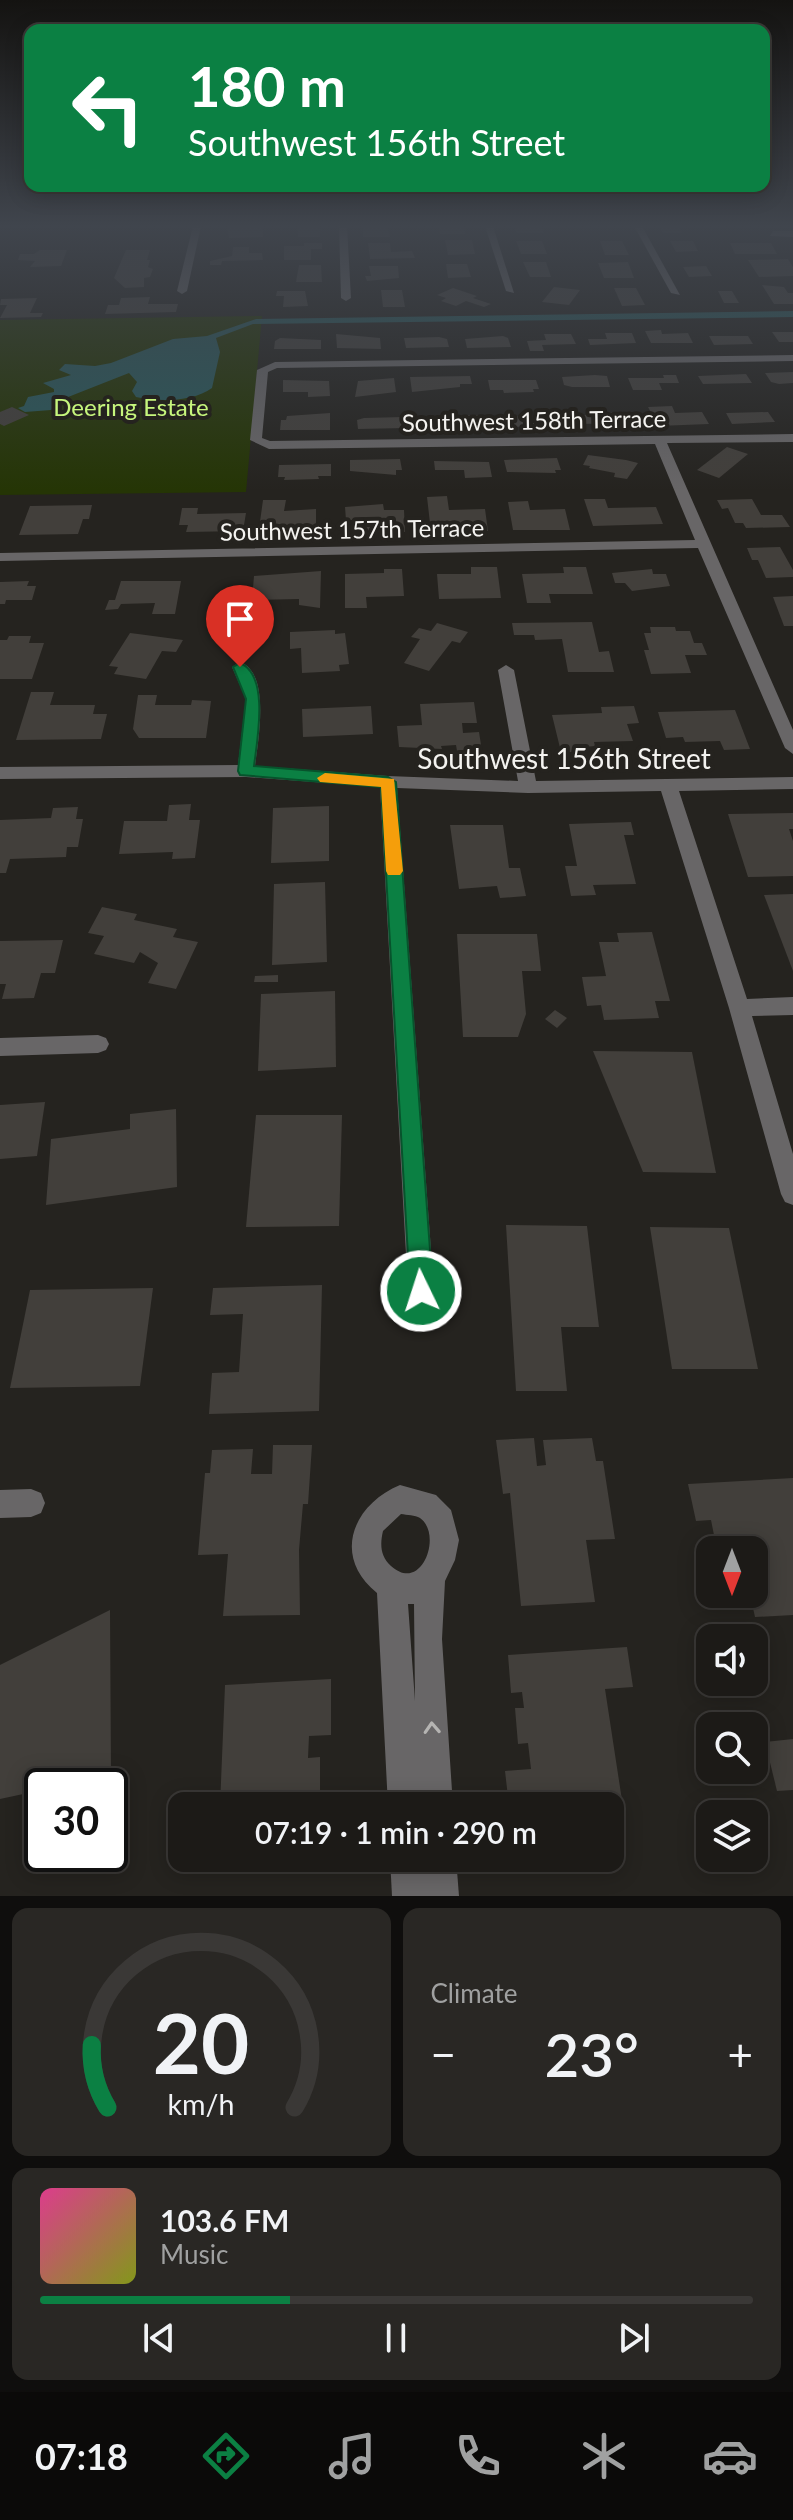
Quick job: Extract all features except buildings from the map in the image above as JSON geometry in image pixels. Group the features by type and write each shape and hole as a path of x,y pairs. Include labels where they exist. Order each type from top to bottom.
{"street":[{"name":"Southwest 158th Terrace","path":"793,358 282,365 263,370 256,440 262,445 276,445 793,438"},
{"path":"659,439 793,748"},
{"name":"Southwest 157th Terrace","path":"0,557 704,544"},
{"path":"240,667 254,699 246,771"},
{"path":"506,670 528,787"},
{"name":"Southwest 156th Street","path":"0,773 246,771 388,782 528,787 793,783"},
{"path":"388,782 421,1291"},
{"path":"669,787 739,1008 793,1194"},
{"path":"739,1008 793,1006"},
{"path":"0,1047 98,1044"},
{"path":"430,1581 405,1590 392,1587 372,1568 366,1539 377,1513 400,1499 412,1499 425,1505 442,1526 446,1540 445,1555 430,1581 427,1639 435,1792"},
{"path":"0,1504 31,1503"},
{"path":"392,1587 404,1792"}],"green space":[{"name":"Deering Estate","path":"262,316 246,492 0,495 0,320"}],"water":[{"path":"793,314 793,317 253,324 216,338 220,352 212,388 204,393 165,400 136,397 132,391 137,382 129,373 63,399 51,410 25,412 18,408 24,406 28,397 54,392 43,383 71,375 59,370 65,364 95,366 111,363 173,339 207,336 256,319"}],"slow traffic":[{"path":"325,778 388,782 394,871"}],"route":[{"path":"240,667 254,699 246,771 388,782 421,1291"}]}
